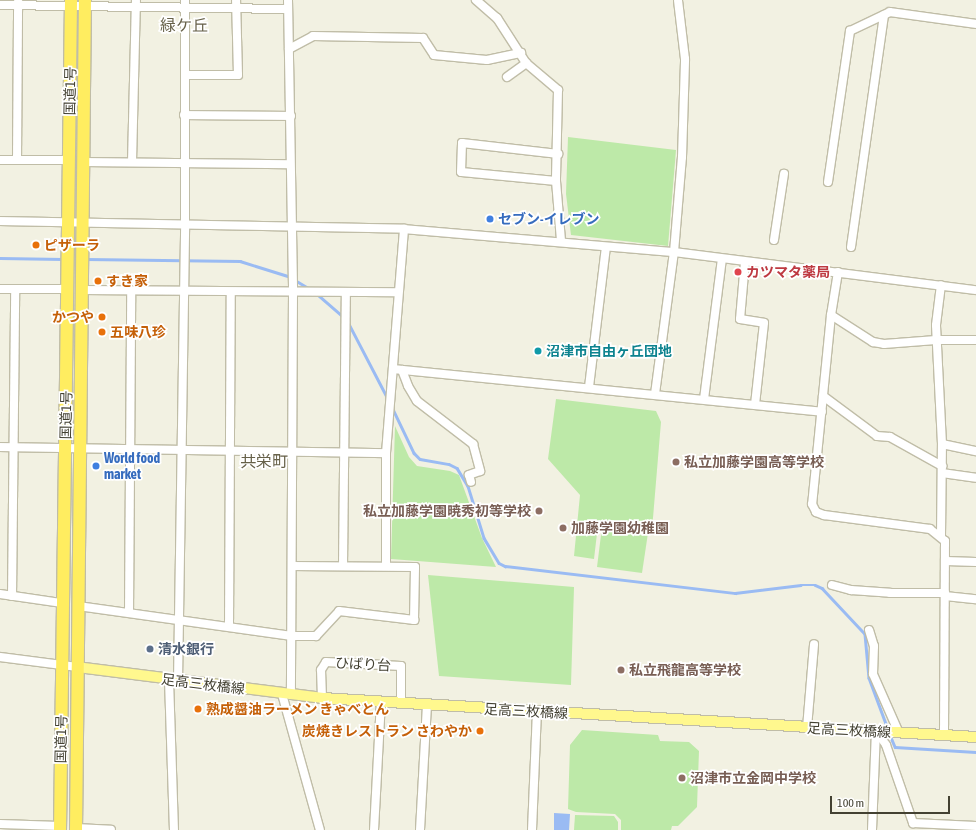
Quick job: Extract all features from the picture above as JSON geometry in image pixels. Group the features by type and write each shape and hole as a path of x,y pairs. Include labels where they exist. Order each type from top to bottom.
{"highway":[{"name":"国道1号","path":"60,828 71,3"},
{"name":"国道1号","path":"76,829 85,3"}],"main road":[{"name":"足高三枚橋線","path":"77,668 286,695 322,698 976,737"}],"street":[{"path":"288,0 291,116 290,164 293,293 294,451 292,636 286,695 320,830"},
{"path":"476,0 497,18 521,53 526,63 558,90 558,154 556,181 561,241"},
{"path":"655,394 674,252 685,94 678,0"},
{"path":"0,5 18,2 236,4 288,9"},
{"path":"17,160 18,2"},
{"path":"132,162 136,3"},
{"path":"174,830 174,680 178,618 185,224 183,162 185,4"},
{"path":"185,75 238,75 236,4"},
{"path":"828,182 850,31 890,12 976,24"},
{"path":"851,247 884,15"},
{"path":"289,49 313,36 423,38 434,55 487,60 521,53"},
{"path":"507,77 526,63"},
{"path":"184,116 291,116"},
{"path":"556,181 461,172 462,143 558,154"},
{"path":"0,160 68,160"},
{"path":"83,162 290,164"},
{"path":"774,240 784,174"},
{"path":"0,222 82,222 404,229 561,241 606,247 674,252 976,290"},
{"path":"386,566 386,453 404,229"},
{"path":"589,387 606,247"},
{"path":"704,398 722,259"},
{"path":"745,262 740,319 764,323 756,404"},
{"path":"838,272 831,315 812,504 816,512 930,529 941,536 945,541 944,736"},
{"path":"941,285 936,325 942,444 941,536"},
{"path":"0,289 67,289"},
{"path":"12,596 15,289"},
{"path":"82,290 346,294 398,292"},
{"path":"129,612 131,291"},
{"path":"229,626 232,451 232,292"},
{"path":"344,566 346,294"},
{"path":"831,315 873,342 910,343 936,340 976,340"},
{"path":"393,369 704,398 822,412"},
{"path":"402,370 408,386 417,401 473,444 480,471 469,475 471,482"},
{"path":"823,396 877,436 890,437 942,470 976,478"},
{"path":"942,444 976,451"},
{"path":"0,447 386,453"},
{"path":"946,561 976,562"},
{"path":"78,606 178,618 292,636 316,636 339,611 414,620 415,567 292,566"},
{"path":"832,585 851,590 883,593 945,594 976,599"},
{"path":"0,594 62,603"},
{"path":"869,630 874,646 873,674 899,733"},
{"path":"807,728 814,644"},
{"path":"0,657 77,668"},
{"name":"ひばり台","path":"322,698 321,670 326,662 401,666 401,703"},
{"path":"374,830 381,702"},
{"path":"420,830 427,705"},
{"path":"532,830 537,712"},
{"path":"880,732 915,827 976,826"},
{"path":"872,830 880,732"},
{"path":"0,824 60,828"},
{"path":"76,829 110,830"}],"green space":[{"path":"568,137 676,150 668,246 571,235 566,194"},
{"path":"556,399 656,411 661,422 652,530 598,525 594,559 574,556 580,495 548,459"},
{"path":"395,426 409,457 417,466 450,471 459,475 482,538 496,567 391,559"},
{"path":"602,527 648,533 642,573 597,567"},
{"path":"428,575 574,587 571,685 439,676"},
{"path":"582,730 658,735 660,741 689,742 699,751 697,807 678,826 672,826 671,830 621,830 621,820 615,814 576,812 568,809 570,745"},
{"path":"575,815 614,816 618,822 618,830 574,830"}],"water":[{"path":"554,813 570,814 569,830 554,830"}],"waterway":[{"path":"0,258 63,259"},
{"path":"86,259 240,261 291,277"},
{"path":"295,280 310,289"},
{"path":"317,294 343,317"},
{"path":"348,322 387,397"},
{"path":"392,407 414,453 420,459 449,464 457,468 468,486 484,538 499,563 505,566 735,593 801,585 815,585 822,588 865,634 869,678 888,729"},
{"path":"890,735 895,747 976,752"}],"place":[{"name":"セブン-イレブン","path":"490,219"},
{"name":"ピザーラ","path":"36,245"},
{"name":"カツマタ薬局","path":"738,272"},
{"name":"すき家","path":"98,281"},
{"name":"かつや","path":"102,317"},
{"name":"五味八珍","path":"102,332"},
{"name":"沼津市自由ヶ丘団地","path":"538,351"},
{"name":"私立加藤学園高等学校","path":"676,462"},
{"name":"World food market","path":"96,466"},
{"name":"私立加藤学園暁秀初等学校","path":"539,511"},
{"name":"加藤学園幼稚園","path":"563,528"},
{"name":"清水銀行","path":"150,649"},
{"name":"私立飛龍高等学校","path":"621,670"},
{"name":"熟成醤油ラーメン きゃべとん","path":"198,709"},
{"name":"炭焼きレストラン さわやか","path":"480,731"},
{"name":"沼津市立金岡中学校","path":"682,778"}],"district":[{"name":"緑ケ丘","path":"184,25"},
{"name":"共栄町","path":"264,461"}]}
